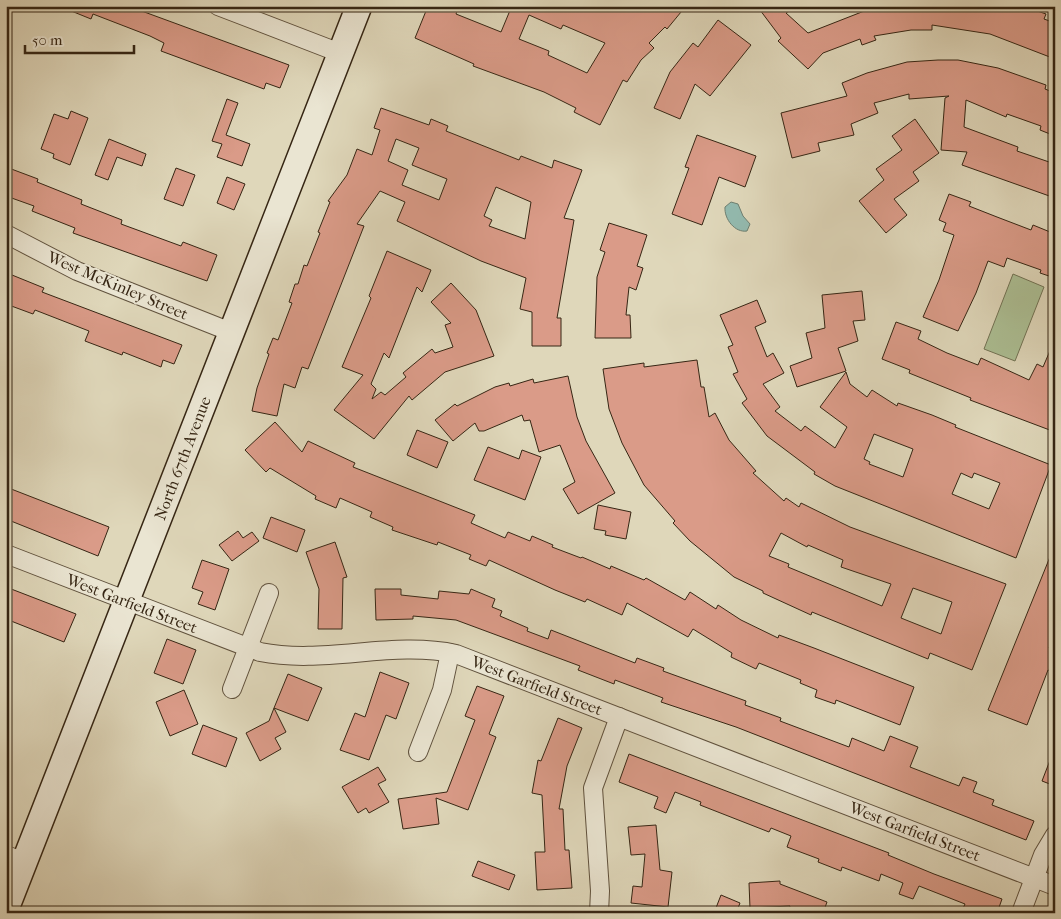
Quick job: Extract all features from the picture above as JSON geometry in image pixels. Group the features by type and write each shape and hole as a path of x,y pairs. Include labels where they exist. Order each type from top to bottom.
{"main road":[{"name":"North 67th Avenue","path":"6,909 15,859 127,601 358,6"}],"street":[{"path":"218,6 340,53"},
{"name":"West McKinley Street","path":"6,234 77,271 231,332"},
{"name":"West Garfield Street","path":"6,554 248,647 286,656 419,650 450,653 1055,886"},
{"path":"232,689 269,593"},
{"path":"418,752 442,690 450,653"},
{"path":"599,913 600,891 593,788 619,717"},
{"path":"1021,913 1046,848 1055,835"}],"green space":[{"path":"1013,274 1044,287 1015,361 984,349"}],"water":[{"path":"731,202 738,204 743,216 750,224 747,231 738,230 728,220 725,207"}],"building":[{"path":"59,6 128,6 289,65 280,88 266,83 264,89 161,51 164,43 150,36 93,14 91,19"},
{"path":"428,6 459,6 456,14 501,32 511,8 508,6 686,6 667,29 665,27 649,43 654,48 641,60 627,82 623,80 600,125 574,112 576,108 544,92 473,66 474,64 415,38","holes":["529,15 561,29 563,25 605,43 587,73 548,55 549,51 519,39"]},
{"path":"757,6 798,6 786,13 808,33 877,6 1023,6 1046,14 1044,19 1055,23 1055,59 990,34 932,25 932,30 911,30 874,36 876,40 862,45 860,39 823,53 808,69 778,41 781,38"},
{"path":"718,20 751,45 710,96 695,84 680,119 654,108 670,72 693,43 698,47"},
{"path":"958,60 998,68 1046,85 1045,89 1055,93 1055,136 1040,130 1041,126 1007,114 1006,117 966,100 964,127 1018,147 1017,151 1055,164 1055,198 962,165 967,152 941,150 945,98 949,96 909,99 909,94 874,103 878,113 851,124 854,135 818,143 820,151 792,158 781,113 847,96 842,83 867,73 907,62"},
{"path":"227,99 238,103 226,135 250,144 242,166 217,157 222,144 212,141"},
{"path":"381,108 429,125 431,119 448,126 446,131 519,160 521,156 552,168 554,160 582,170 564,218 574,220 557,318 561,318 561,346 532,346 532,312 520,309 526,278 481,261 397,221 405,202 380,191 357,224 364,226 308,369 302,367 295,388 284,384 277,416 252,411 257,388 269,354 267,353 273,338 278,340 292,303 289,302 295,284 298,284 304,265 307,266 320,233 318,232 330,202 328,201 347,175 357,149 372,155 380,130 374,128","holes":["396,139 419,148 412,165 447,179 439,200 402,185 408,170 388,161","496,187 531,202 525,239 489,226 492,220 484,216"]},
{"path":"71,111 88,118 70,165 53,158 54,154 41,149 54,114 68,119"},
{"path":"915,119 939,153 913,172 919,181 894,199 907,215 886,233 859,201 884,180 876,169 902,150 892,136"},
{"path":"697,135 756,156 745,187 719,177 702,225 672,214 689,168 685,167"},
{"path":"109,139 146,154 142,166 117,157 108,180 95,175"},
{"path":"6,167 38,179 37,182 82,200 81,204 122,220 121,224 181,246 183,242 217,255 207,281 73,233 75,228 32,211 34,206 6,196"},
{"path":"176,168 195,175 183,206 164,199"},
{"path":"227,177 245,184 234,210 217,203"},
{"path":"949,194 971,202 969,206 1031,230 1033,225 1055,234 1055,278 1040,273 1041,270 1007,258 1004,267 988,261 976,293 958,331 923,317 939,280 954,235 943,231 946,223 939,220"},
{"path":"609,223 647,235 637,266 643,268 636,290 629,287 626,315 630,315 631,338 595,338 597,277 605,252 600,250"},
{"path":"387,251 431,270 422,292 417,287 389,358 384,353 371,384 376,389 372,399 381,392 385,395 406,377 403,373 432,349 435,353 453,347 445,325 451,323 431,302 451,283 476,310 494,356 445,372 412,400 409,396 374,439 334,410 363,375 342,367 371,298 369,296"},
{"path":"12,275 44,288 42,292 182,345 174,364 163,360 161,367 123,352 122,355 85,341 89,331 35,310 33,314 6,304 6,289"},
{"path":"862,291 865,320 853,321 858,341 838,348 846,371 797,387 790,366 812,358 806,333 825,328 822,295"},
{"path":"757,300 766,322 755,327 767,357 773,353 784,373 763,384 780,407 775,411 801,431 805,426 835,448 847,427 820,407 846,372 850,384 867,397 872,390 897,406 898,403 932,415 956,425 955,427 1051,465 1016,558 835,486 814,474 815,472 767,436 742,403 747,399 733,374 738,372 728,347 733,345 720,315","holes":["874,434 913,449 903,477 869,464 870,462 864,459","961,473 972,478 974,473 1000,483 989,509 952,494"]},
{"path":"896,322 921,331 918,339 947,353 978,365 981,358 1029,380 1037,364 1043,367 1055,339 1055,432 970,400 971,398 909,373 910,370 882,359"},
{"path":"697,360 701,387 704,387 709,417 715,413 729,440 756,471 753,473 784,501 786,498 799,507 801,503 850,527 1006,584 972,670 930,653 928,659 812,612 811,615 763,593 763,591 734,577 690,541 673,523 675,521 644,485 622,443 609,409 603,369 644,363 644,367","holes":["781,533 807,547 808,545 843,560 841,567 891,584 882,606 788,567 789,564 769,556","913,588 952,602 941,634 901,618"]},
{"path":"568,376 577,417 586,441 615,493 578,514 563,489 575,482 560,445 539,452 530,420 524,421 522,415 484,431 479,431 475,423 453,441 435,420 455,404 457,406 495,387 509,383 510,386 533,379 534,383"},
{"path":"275,422 302,452 308,441 355,463 353,467 475,515 471,523 505,538 508,532 530,541 532,536 553,545 552,547 610,569 611,566 644,580 646,578 685,600 690,592 716,609 718,605 741,620 778,638 779,635 914,687 900,725 836,700 835,704 815,697 817,690 800,683 801,680 759,663 756,669 731,657 732,653 693,629 688,637 627,603 622,615 587,599 585,602 555,590 489,560 486,566 469,559 471,555 438,542 437,545 392,530 393,527 370,517 372,512 340,498 336,508 315,499 316,496 270,468 266,472 245,450"},
{"path":"417,430 448,442 437,468 407,455"},
{"path":"488,447 519,459 522,450 541,457 525,500 474,480"},
{"path":"6,487 109,527 98,556 6,519"},
{"path":"598,505 631,512 626,539 605,535 606,531 594,529"},
{"path":"271,517 305,530 297,552 263,538"},
{"path":"238,531 243,538 252,532 259,541 232,561 219,545"},
{"path":"335,542 347,577 343,578 342,629 318,629 319,589 306,552"},
{"path":"1054,547 1055,635 1049,648 1055,650 1055,665 1052,672 1048,670 1027,725 988,710"},
{"path":"202,560 229,569 215,610 198,604 203,592 192,588"},
{"path":"6,587 76,614 64,642 6,619"},
{"path":"375,589 401,589 401,595 438,599 439,591 469,594 471,589 495,599 492,607 502,611 500,616 528,628 527,631 548,639 551,630 635,663 637,658 664,668 663,671 746,701 745,705 781,718 780,721 849,747 852,738 884,751 890,736 918,747 910,767 959,786 963,777 977,782 973,792 994,800 992,805 1034,821 1026,840 736,727 661,702 663,698 615,680 614,684 578,670 580,666 456,620 413,616 413,619 376,620"},
{"path":"167,639 196,650 183,684 154,673"},
{"path":"380,672 409,683 396,719 386,715 369,760 340,750 355,713 365,717"},
{"path":"288,674 322,688 308,721 274,708"},
{"path":"477,686 504,696 489,734 496,737 468,810 436,798 439,824 403,829 398,799 447,792 475,720 465,716"},
{"path":"184,690 198,724 170,736 156,702"},
{"path":"274,708 286,732 275,738 281,749 260,761 246,733 269,721"},
{"path":"558,718 582,728 567,766 559,809 563,809 565,850 569,850 572,888 537,890 535,852 545,852 542,795 532,793 538,760 541,761"},
{"path":"203,725 237,738 226,767 192,754"},
{"path":"1055,751 1055,786 1042,781"},
{"path":"629,754 889,853 888,855 934,874 1002,899 997,913 961,913 965,904 919,886 913,899 899,894 903,883 881,874 879,881 842,867 841,871 818,862 819,859 787,847 791,836 771,828 769,832 700,805 701,802 675,792 666,813 654,808 658,797 619,782"},
{"path":"378,767 386,780 378,784 389,802 369,813 366,808 358,813 342,787"},
{"path":"656,825 660,870 672,872 668,907 631,903 633,886 642,887 645,854 631,855 628,827"},
{"path":"478,861 515,875 509,890 472,876"},
{"path":"780,881 780,884 827,902 823,913 788,913 790,906 750,908 749,883"},
{"path":"721,895 740,903 736,913 714,913"}]}
